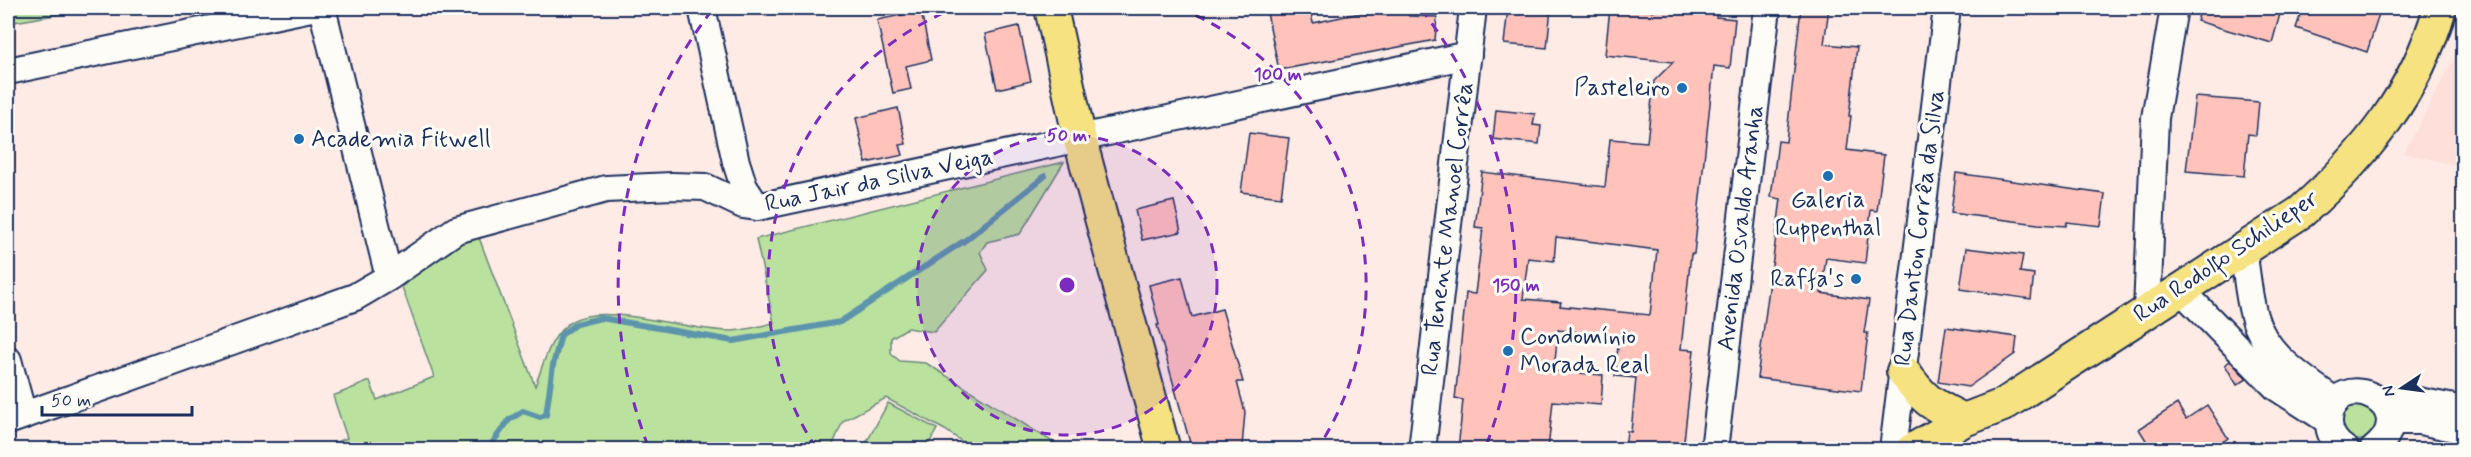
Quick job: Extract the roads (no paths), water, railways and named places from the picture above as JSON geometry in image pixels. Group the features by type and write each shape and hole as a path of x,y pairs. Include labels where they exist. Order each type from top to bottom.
{"main road":[{"path":"1051,8 1080,140 1164,450"},
{"name":"Rua Rodolfo Schilieper","path":"1912,450 1961,435 2003,405 2301,212 2340,177 2376,135 2408,89 2431,39 2440,8"},
{"path":"1903,371 1919,395 1935,406 1961,435"}],"street":[{"path":"8,71 311,8"},
{"path":"322,8 389,277"},
{"path":"702,8 736,162 744,187 757,207"},
{"name":"Rua Tenente Manoel Corrêa","path":"1422,450 1473,8"},
{"name":"Avenida Osvaldo Aranha","path":"1714,450 1767,8"},
{"name":"Rua Danton Corrêa da Silva","path":"1893,450 1947,8"},
{"path":"2148,311 2155,118 2174,8"},
{"name":"Rua Jair da Silva Veiga","path":"15,418 355,297 389,277 456,230 606,189 705,187 743,205 757,207 1468,56"},
{"path":"2243,251 2254,317 2263,338 2290,369 2332,431"},
{"path":"2182,291 2276,387 2332,431"},
{"path":"8,360 15,418"},
{"path":"2332,431 2354,392 2373,395 2386,411 2388,432 2373,450"},
{"path":"2386,411 2413,400 2463,410"},
{"path":"2386,411 2463,430"}],"waterway":[{"path":"487,450 509,420 523,411 540,417 546,415 553,365 561,335 576,324 601,318 733,341 840,322 967,239 1045,176"}],"place":[{"name":"Pasteleiro","path":"1682,88"},
{"name":"Academia Fitwell","path":"299,139"},
{"name":"Galeria Ruppenthal","path":"1828,176"},
{"name":"Raffa's","path":"1856,279"},
{"name":"Condomínio Morada Real","path":"1508,351"}]}
